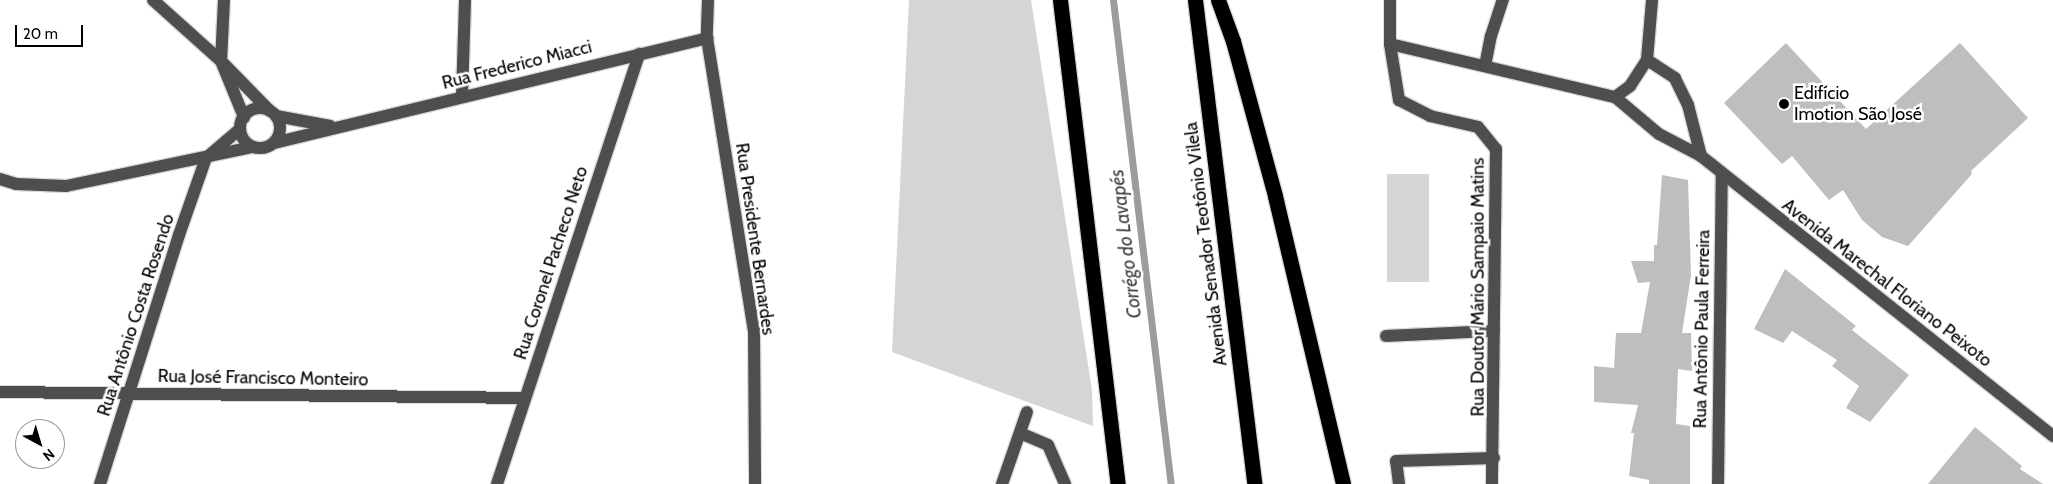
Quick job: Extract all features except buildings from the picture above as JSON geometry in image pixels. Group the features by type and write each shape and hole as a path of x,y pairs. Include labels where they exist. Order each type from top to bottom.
{"highway":[{"path":"1060,0 1118,484"},
{"name":"Avenida Senador Teotônio Vilela","path":"1195,0 1254,484"},
{"path":"1218,0 1233,41 1275,196 1343,484"}],"street":[{"path":"0,179 16,184 66,186 253,147 264,148 274,143 280,127 273,114 221,61 153,0"},
{"path":"224,0 221,61 242,123 244,140 253,147"},
{"path":"462,96 465,0"},
{"name":"Rua Presidente Bernardes","path":"708,0 707,38 754,330 754,484"},
{"name":"Rua Doutor Mário Sampaio Matins","path":"1390,0 1390,44 1399,100 1430,116 1478,127 1496,149 1494,458 1492,484"},
{"path":"1485,66 1491,36 1503,0"},
{"path":"1615,97 1630,86 1647,60 1652,0"},
{"name":"Rua Frederico Miacci","path":"274,143 707,38"},
{"name":"Avenida Marechal Floriano Peixoto","path":"1390,44 1615,97 1659,134 1701,156 2053,436"},
{"name":"Rua Coronel Pacheco Neto","path":"497,484 638,54"},
{"path":"1647,60 1675,78 1688,105 1701,156"},
{"path":"206,158 253,110 273,114"},
{"name":"Rua Frederico Miacci","path":"273,114 335,127"},
{"name":"Rua Antônio Costa Rosendo","path":"100,484 206,158"},
{"name":"Rua Antônio Paula Ferreira","path":"1718,484 1722,174"},
{"path":"1386,336 1494,332"},
{"name":"Rua José Francisco Monteiro","path":"0,392 525,398"},
{"path":"1002,484 1027,412"},
{"path":"1020,433 1048,445 1065,484"},
{"path":"1398,484 1396,461 1494,458"}],"shaded area":[{"path":"909,0 1031,0 1092,390 1093,426 892,352"},
{"path":"1387,174 1429,174 1429,282 1387,282"}],"waterway":[{"name":"Corrégo do Lavapés","path":"1113,0 1171,484"}],"place":[{"name":"Edifício Imotion São José","path":"1784,104"}]}
